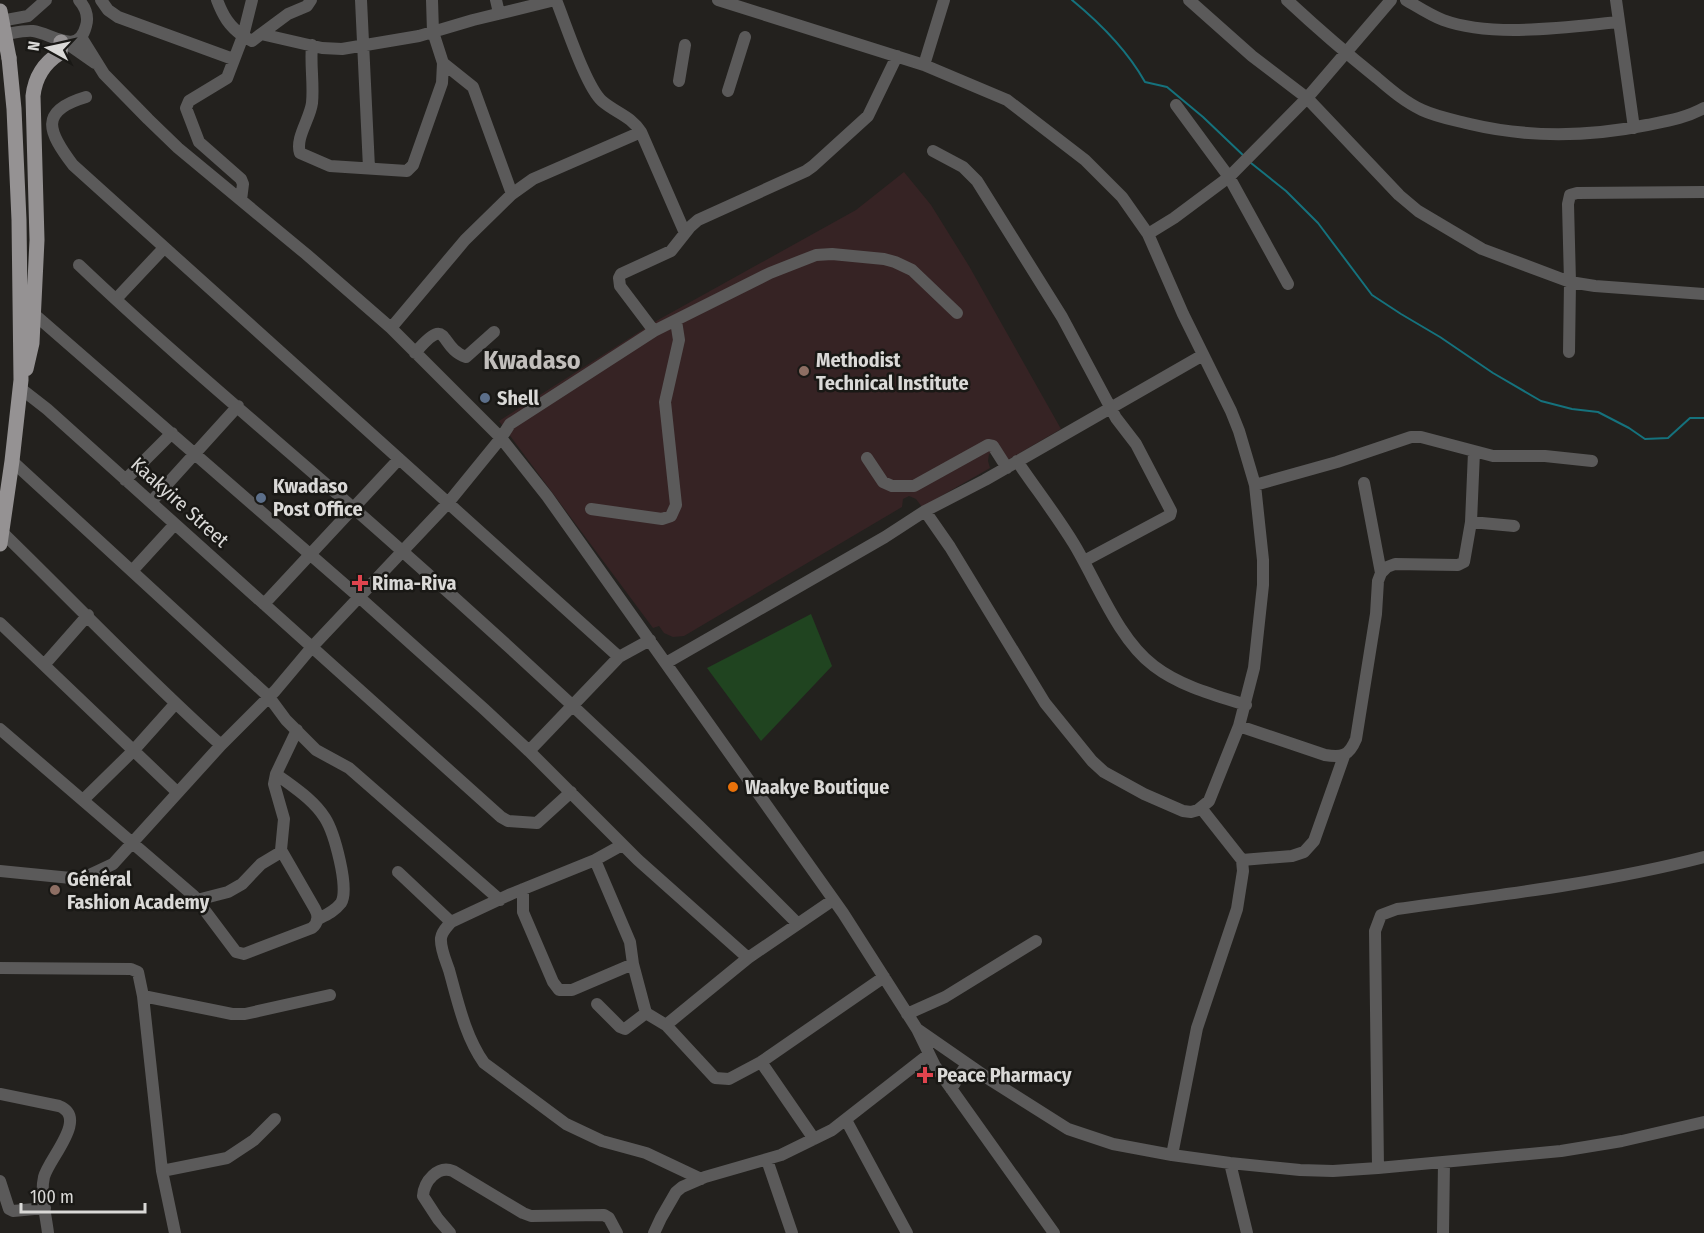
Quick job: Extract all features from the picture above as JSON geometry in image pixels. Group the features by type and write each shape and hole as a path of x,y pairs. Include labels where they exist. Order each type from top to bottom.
{"main road":[{"path":"0,11 9,58 14,109 19,220 21,384 1,538"},
{"path":"21,384 30,356 34,314 37,240 33,96 37,76 45,65 60,52 63,42"}],"street":[{"path":"0,21 28,16 46,0"},
{"path":"63,42 75,41 81,37 87,20 85,8 79,0"},
{"path":"101,0 108,10 118,17 233,59"},
{"path":"217,0 226,21 232,28 252,41 288,14 307,6 311,0"},
{"path":"241,200 243,184 241,179 199,142 187,111 189,101 227,78 243,36 252,0"},
{"path":"361,0 369,168"},
{"path":"312,45 312,102 298,147 300,153 330,166 403,172 410,169 442,83 443,63 433,32 432,0"},
{"path":"496,0 499,13"},
{"path":"261,34 342,49 363,47 433,32 556,0 584,71 601,100 631,119 642,132 685,233"},
{"path":"718,0 924,65 993,92 1021,109 1085,160 1122,197 1148,234 1239,431 1255,485 1263,560 1263,585 1254,668 1239,726 1209,801 1201,808 1191,812 1183,811 1114,777 1092,761 1045,703 956,556 925,511"},
{"path":"924,65 944,0"},
{"path":"1189,0 1252,56 1306,98 1399,195 1418,211 1482,249 1570,282 1704,294"},
{"path":"1287,0 1346,54 1403,99 1422,110 1448,119 1535,135 1575,135 1634,128 1681,118 1704,108"},
{"path":"1148,234 1174,218 1229,177 1306,98 1391,0"},
{"path":"1406,0 1443,20 1480,28 1529,28 1619,22"},
{"path":"1616,0 1634,128"},
{"path":"0,35 30,31 41,33 63,42 99,65"},
{"path":"81,37 99,65 178,148 352,292 501,438 547,496 833,900 907,1014 928,1055 1054,1233"},
{"path":"728,91 745,38"},
{"path":"679,81 685,45"},
{"path":"654,331 620,286 621,274 671,251 698,220 813,166 868,116 897,56"},
{"path":"443,63 473,87 512,194"},
{"path":"86,97 69,102 53,117 52,131 73,165 619,657"},
{"path":"1176,105 1229,177 1288,284"},
{"path":"391,328 465,240 512,194 533,179 642,132"},
{"path":"933,151 963,167 977,181 1062,317 1116,418 1136,444 1171,512 1084,561"},
{"path":"1569,352 1569,195 1572,193 1704,192"},
{"path":"116,299 164,248"},
{"path":"0,872 81,879 106,869 221,745 269,697 312,647 448,502 510,424 654,331 770,273 822,254 884,259 904,265 957,313"},
{"path":"79,265 572,705 709,834 798,924"},
{"path":"34,314 359,597 529,751 622,845 748,958"},
{"path":"591,509 662,519 671,516 676,505 665,402 679,340 676,321"},
{"path":"415,353 435,333 442,335 461,355 466,357 494,332"},
{"path":"666,663 894,533 925,511 1203,355"},
{"name":"Kaakyire Street","path":"21,384 501,817 508,820 537,823 571,792"},
{"path":"151,502 238,406"},
{"path":"125,480 172,433"},
{"path":"1255,485 1337,462 1412,437 1421,437 1474,452 1504,457 1545,456 1592,461"},
{"path":"867,458 883,482 892,486 914,486 988,445 993,446 1012,464 1084,561 1120,626 1140,653 1154,666 1183,683 1246,705"},
{"path":"1239,726 1336,757 1344,756 1351,751 1356,739 1381,573 1387,567 1395,564 1462,565 1466,557 1471,522 1474,452"},
{"path":"264,604 399,459"},
{"path":"12,461 269,697 286,720 316,750 349,768 500,900"},
{"path":"1364,483 1381,573"},
{"path":"1471,522 1514,526"},
{"path":"132,571 175,524"},
{"path":"1,538 88,615 175,704 221,745"},
{"path":"44,665 88,615"},
{"path":"0,623 177,792"},
{"path":"529,751 619,657 650,640"},
{"path":"83,800 133,751 175,704"},
{"path":"0,729 197,900 236,952 244,954 312,928 318,919 315,909 281,852 284,819 274,784 276,774 297,730"},
{"path":"1242,860 1293,856 1304,852 1314,841 1344,756"},
{"path":"276,774 311,801 325,817 334,836 343,885 343,901 336,909 318,919"},
{"path":"1172,1155 1197,1028 1237,909 1244,871 1242,860 1201,808"},
{"path":"622,845 595,860 523,889 451,922 444,930 441,939 445,957 475,1050 484,1063 566,1124 602,1141 646,1153 701,1179"},
{"path":"197,900 228,892 242,884 261,864 281,852"},
{"path":"1378,1168 1375,931 1381,915 1397,909 1540,890 1619,876 1704,857"},
{"path":"595,860 627,934 642,1006 646,1013 666,1025 715,1078 729,1078 761,1062 884,977"},
{"path":"398,872 451,922"},
{"path":"523,889 523,912 553,982 559,990 572,990 633,964"},
{"path":"666,1025 748,958 833,900"},
{"path":"907,1014 945,997 1036,940"},
{"path":"0,968 131,969 140,975 162,1171 175,1233"},
{"path":"143,996 239,1014 330,995"},
{"path":"597,1004 620,1027 625,1029 646,1013"},
{"path":"916,1029 1068,1129 1113,1144 1230,1163 1326,1171 1378,1168 1561,1151 1622,1141 1704,1122"},
{"path":"654,1233 679,1190 701,1179 767,1160 831,1130 928,1055"},
{"path":"761,1062 814,1139"},
{"path":"951,1089 967,1064"},
{"path":"0,1094 59,1106 70,1113 69,1130 43,1180 48,1233"},
{"path":"162,1171 227,1158 254,1140 275,1119"},
{"path":"846,1120 907,1233"},
{"path":"767,1160 792,1233"},
{"path":"1443,1233 1444,1162"},
{"path":"1230,1163 1247,1233"},
{"path":"450,1233 423,1196 425,1185 443,1168 453,1171 523,1213 542,1217 604,1215 609,1218 617,1233"},
{"path":"0,1181 9,1209 13,1211 45,1208"},
{"path":"661,1218 667,1233"}],"shaded area":[{"name":"Methodist Technical Institute","path":"904,172 931,205 969,266 1061,429 1006,461 994,451 989,454 990,468 922,507 916,499 909,496 903,499 902,507 684,636 673,637 664,633 659,626 653,628 499,421 658,320 856,210"}],"green space":[{"path":"811,614 832,666 761,741 707,668"}],"waterway":[{"path":"1072,0 1112,38 1130,59 1145,82 1167,87 1245,157"},
{"path":"1251,163 1286,191 1318,223 1372,295 1541,401 1572,409 1598,412 1645,439 1668,438 1690,418 1704,418"}],"place":[{"name":"Methodist Technical Institute","path":"804,371"},
{"name":"Shell","path":"485,398"},
{"name":"Kwadaso Post Office","path":"261,498"},
{"name":"Rima-Riva","path":"360,583"},
{"name":"Waakye Boutique","path":"733,787"},
{"name":"Général Fashion Academy","path":"55,890"},
{"name":"Peace Pharmacy","path":"925,1075"}],"district":[{"name":"Kwadaso","path":"532,360"}]}
